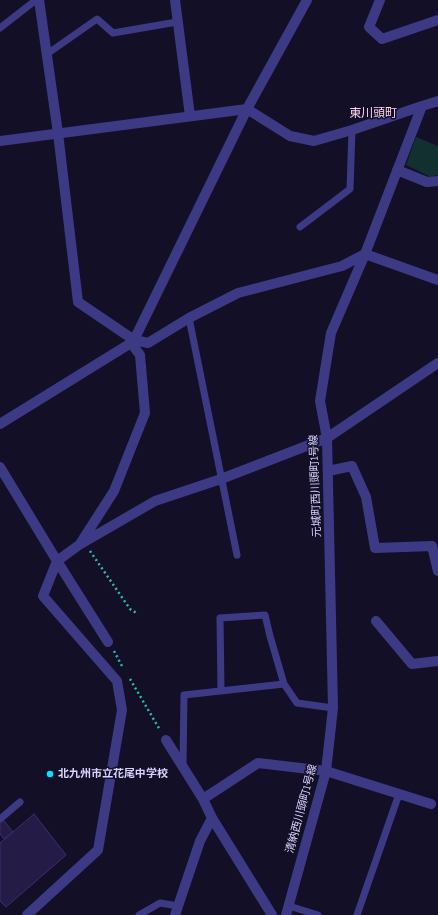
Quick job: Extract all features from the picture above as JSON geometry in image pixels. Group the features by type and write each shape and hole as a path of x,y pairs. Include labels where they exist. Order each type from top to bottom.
{"street":[{"path":"37,0 47,54 58,133 78,302 132,342 140,355 145,412 114,491 81,544"},
{"path":"175,0 190,116"},
{"path":"0,424 132,342 247,109 307,0"},
{"path":"380,0 368,27 382,39 438,20"},
{"path":"0,141 247,109 290,136 314,141 438,101"},
{"name":"元城町西川頭町1号線","path":"333,708 327,438 320,401 332,333 365,254 422,106"},
{"path":"397,170 427,182 438,181"},
{"path":"132,342 148,343 189,318 238,293 342,266 365,254 438,280"},
{"path":"27,915 98,850 122,710 117,681 43,596 57,561 81,544 154,501 221,479 327,438 438,363"},
{"path":"328,471 352,466 366,497 374,548 432,546 438,571"},
{"path":"0,468 108,642"},
{"path":"376,621 412,664 438,661"},
{"name":"清納西川頭町1号線","path":"288,911 326,771 333,708"},
{"path":"166,740 272,915"},
{"path":"203,799 258,763 326,771 431,804"},
{"path":"176,910 200,841 212,818"}],"lane":[{"path":"0,28 37,0"},
{"path":"47,54 97,19 113,33 178,22"},
{"path":"300,227 350,189 352,130"},
{"path":"189,318 237,555"},
{"path":"221,690 220,618 265,615 284,684 297,703 333,708"},
{"path":"182,766 184,695 284,684"},
{"path":"358,915 399,794"},
{"path":"0,819 20,802"},
{"path":"139,915 160,903 176,910"},
{"path":"288,911 318,915"}],"path":[{"path":"81,544 130,609 138,614"},
{"path":"108,642 125,671"},
{"path":"129,677 166,740"}],"green space":[{"path":"416,137 438,146 438,175 431,177 406,165"}],"building":[{"path":"34,814 66,855 6,907 0,901 0,843"},
{"path":"0,816 13,832 4,839 0,834"}],"place":[{"name":"北九州市立花尾中学校","path":"50,774"}],"district":[{"name":"東川頭町","path":"373,114"}]}
